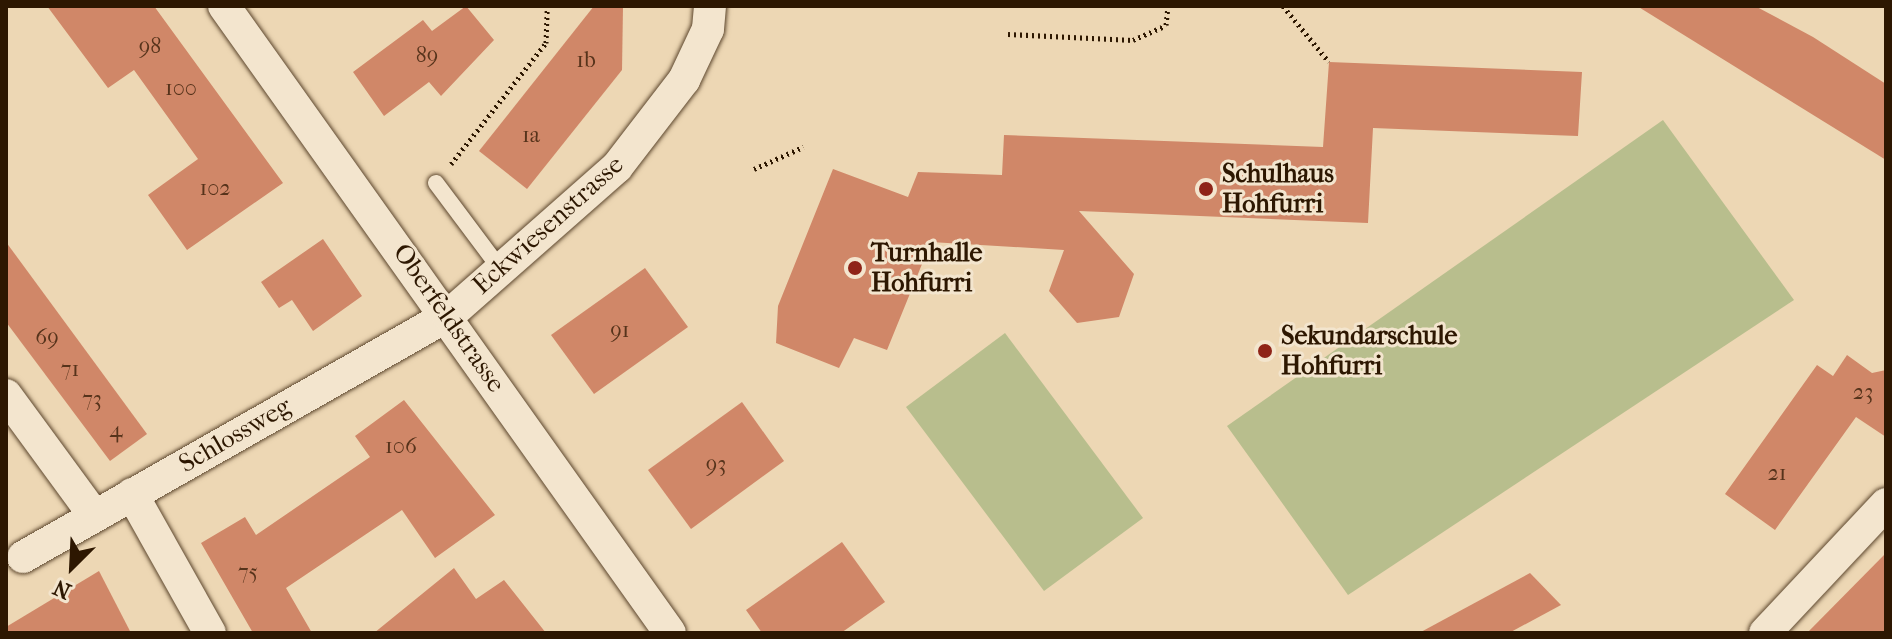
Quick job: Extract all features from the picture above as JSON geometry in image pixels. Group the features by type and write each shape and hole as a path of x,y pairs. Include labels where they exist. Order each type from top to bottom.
{"street":[{"name":"Oberfeldstrasse","path":"224,6 448,316 670,633"},
{"name":"Eckwiesenstrasse","path":"448,316 617,167 684,80 708,29 710,6"},
{"name":"Schlossweg","path":"23,557 93,514 448,316"},
{"path":"6,395 93,514"},
{"path":"132,494 210,633"},
{"path":"1765,633 1886,504"}],"lane":[{"path":"436,183 501,270"}],"path":[{"path":"436,183 546,43 547,6"},
{"path":"1008,34 1133,40 1166,25 1168,6"},
{"path":"1283,6 1329,62"},
{"path":"754,169 803,147"}],"green space":[{"path":"1663,120 1794,300 1348,595 1227,426"},
{"path":"1005,333 1143,518 1044,591 906,407"}],"building":[{"path":"47,6 154,6 283,183 187,250 148,195 198,159 134,70 108,88"},
{"path":"466,6 494,40 441,96 429,82 384,116 353,72 423,20 432,31"},
{"path":"594,6 623,6 622,70 527,189 479,151"},
{"path":"1637,6 1755,6 1813,37 1886,84 1886,160"},
{"name":"Schulhaus Hohfurri","path":"1329,62 1582,72 1578,136 1373,128 1368,223 1079,211 1134,274 1119,317 1077,323 1049,291 1064,250 931,242 887,350 854,338 839,368 776,343 778,306 833,169 908,197 918,172 1002,175 1004,135 1323,147"},
{"path":"323,239 362,296 313,331 292,300 279,308 261,282"},
{"path":"6,242 147,434 110,461 6,322"},
{"path":"645,268 688,327 594,394 551,335"},
{"path":"1847,355 1872,373 1886,370 1886,437 1856,417 1775,530 1725,494 1817,365 1833,376"},
{"path":"404,400 495,515 435,558 402,510 286,588 312,633 253,633 201,543 245,517 256,535 370,457 355,436"},
{"path":"742,402 784,461 691,529 648,470"},
{"path":"842,542 885,602 841,633 762,633 746,610"},
{"path":"1886,553 1886,633 1807,633"},
{"path":"454,568 476,599 504,580 546,633 374,633"},
{"path":"99,571 131,633 6,633 6,627"},
{"path":"1530,573 1561,605 1509,633 1419,633"}],"place":[{"name":"Schulhaus Hohfurri","path":"1206,189"},
{"name":"Turnhalle Hohfurri","path":"855,268"},
{"name":"Sekundarschule Hohfurri","path":"1265,351"}]}
